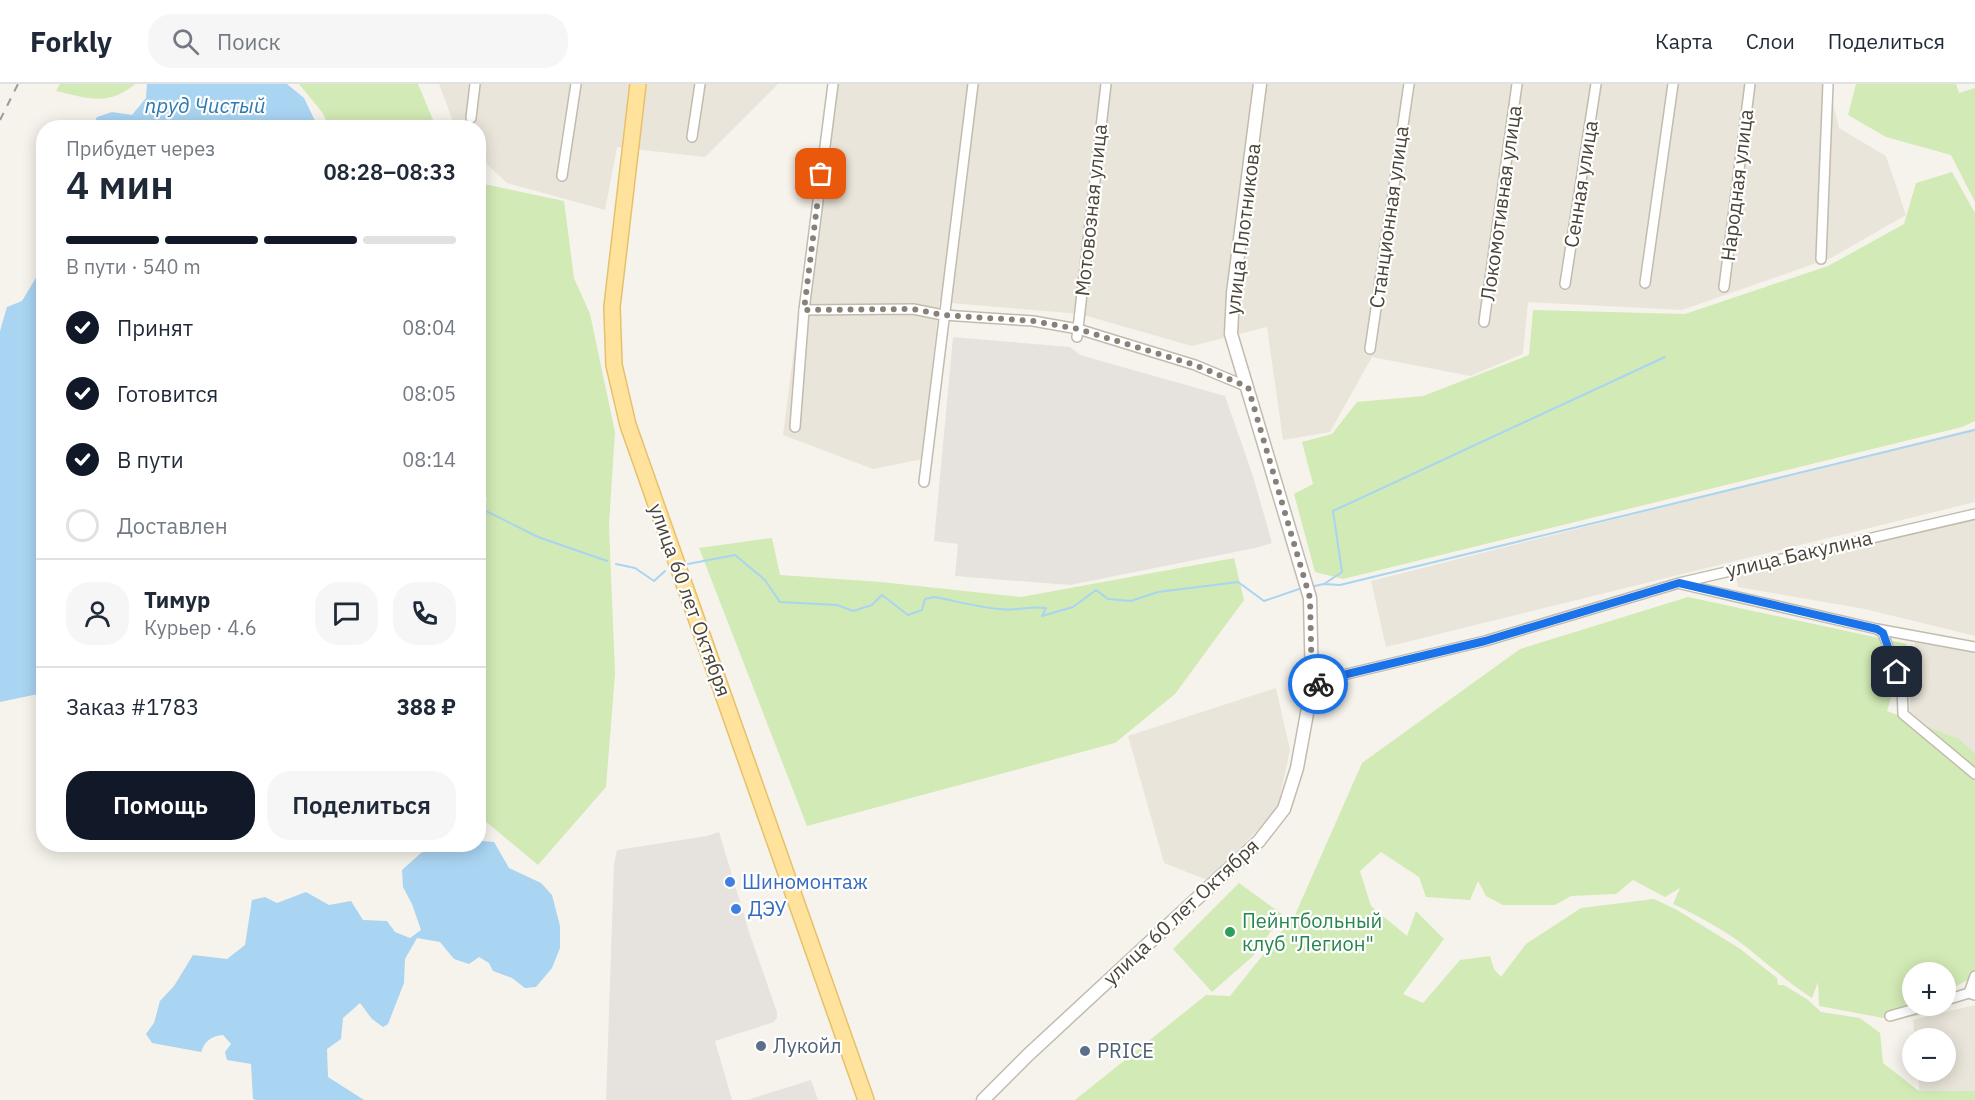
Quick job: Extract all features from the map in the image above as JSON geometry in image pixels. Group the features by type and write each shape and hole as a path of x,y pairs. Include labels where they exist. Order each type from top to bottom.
{"main road":[{"name":"улица 60 лет Октября","path":"638,84 612,307 614,365 628,425 866,1100"}],"street":[{"path":"471,118 475,84"},
{"path":"562,176 576,84"},
{"path":"692,137 700,84"},
{"path":"795,426 804,310 833,84"},
{"path":"924,482 973,84"},
{"name":"Мотовозная улица","path":"1078,333 1106,84"},
{"name":"улица Плотникова","path":"1260,84 1233,293 1231,334 1310,598 1312,686"},
{"name":"Станционная улица","path":"1370,349 1409,84"},
{"name":"Локомотивная улица","path":"1484,322 1517,84"},
{"name":"Сенная улица","path":"1566,284 1596,84"},
{"path":"1645,283 1673,84"},
{"name":"Народная улица","path":"1724,287 1750,84"},
{"path":"1821,259 1828,84"},
{"path":"804,310 913,309 943,315 1033,321 1195,365 1248,387"},
{"name":"улица Бакулина","path":"1312,686 1347,674 1485,641 1679,583 1975,514"},
{"path":"1679,583 1877,629 1975,647"},
{"path":"1877,629 1883,633 1902,685 1903,714 1975,774"},
{"name":"улица 60 лет Октября","path":"983,1100 1028,1055 1259,841 1284,809 1297,768 1312,686"},
{"path":"1956,998 1972,994 1975,976"},
{"path":"1890,1016 1902,1013"}],"shaded area":[{"path":"439,84 778,84 705,157 617,147 605,210 507,183 486,164 486,120 452,120"},
{"path":"828,84 1828,84 1839,128 1886,156 1906,215 1831,258 1682,310 1528,302 1523,354 1470,376 1372,357 1330,432 1283,440 1267,327 1192,346 1080,314 939,302 923,459 873,469 783,435"},
{"path":"953,337 1070,347 1080,355 1225,396 1253,476 1272,543 1070,585 955,576 958,544 934,541"},
{"path":"1975,428 1975,502 1386,647 1371,581"},
{"path":"1975,520 1975,636 1865,609 1738,587 1736,576 1916,531"},
{"path":"1915,641 1975,653 1975,765 1956,747 1909,714"},
{"path":"1276,688 1290,750 1277,811 1207,880 1164,863 1128,736"},
{"path":"719,832 777,1018 774,1022 715,1041 732,1100 606,1100 614,864 617,850 707,836"},
{"path":"1975,1005 1975,1091 1919,1091 1919,1082 1956,1082 1956,1028 1914,1028 1913,1020 1930,1016 1956,1016 1956,1010"},
{"path":"811,1080 818,1100 747,1100"}],"green space":[{"path":"60,84 135,84 116,96 97,99 56,91"},
{"path":"299,84 418,84 433,120 326,120"},
{"path":"1856,84 1956,84 1959,93 1975,88 1975,202 1951,155 1886,137 1848,115"},
{"path":"1952,172 1975,213 1975,421 1962,427 1343,579 1315,572 1294,494 1313,484 1302,442 1332,434 1357,402 1423,396 1529,355 1533,310 1685,314 1828,266 1904,224 1916,183"},
{"path":"486,184 564,201 574,278 590,314 615,432 609,525 615,674 606,787 538,865 486,822"},
{"path":"772,538 780,575 881,582 1021,597 1234,558 1244,600 1175,694 1115,743 807,826 699,548"},
{"path":"1688,597 1907,644 1887,711 1959,739 1975,754 1975,969 1970,979 1956,986 1956,962 1902,962 1902,1016 1914,1016 1894,1020 1819,1006 1818,982 1812,998 1729,935 1673,904 1680,888 1665,897 1633,880 1616,894 1571,896 1555,905 1503,905 1486,896 1478,881 1470,900 1426,897 1419,877 1381,852 1360,871 1371,906 1407,936 1416,911 1444,939 1403,994 1423,1003 1460,960 1490,956 1494,969 1501,977 1526,944 1581,908 1654,899 1677,910 1739,948 1777,978 1778,985 1784,985 1808,1000 1821,1012 1860,1018 1880,1033 1883,1063 1902,1078 1902,1082 1907,1082 1919,1091 1975,1091 1975,1100 1075,1100 1206,995 1230,996 1295,915 1362,763 1520,649"},
{"name":"Пейнтбольный клуб \"Легион\"","path":"1239,883 1283,915 1252,957 1212,992 1173,949"}],"water":[{"name":"пруд Чистый","path":"147,84 287,84 304,98 315,120 96,120 97,117 112,112 132,115 146,98"},
{"path":"36,278 36,694 0,702 0,331 7,307 22,301"},
{"path":"486,841 494,842 509,868 541,883 552,895 560,926 560,948 552,968 536,987 525,988 512,978 493,971 489,963 479,957 469,964 454,959 440,942 417,938 405,959 404,983 388,1024 383,1027 372,1019 360,1003 343,1018 341,1039 327,1049 328,1077 364,1100 256,1100 253,1099 251,1064 227,1060 225,1052 231,1044 223,1035 209,1040 201,1052 152,1043 146,1034 154,1023 160,1001 174,986 193,955 227,959 245,945 252,900 265,897 277,903 306,892 329,905 351,901 363,920 387,921 395,932 410,938 421,930 403,887 402,870 421,853 486,852"}],"waterway":[{"path":"1324,584 1342,572 1333,511 1665,357"},
{"path":"1310,587 1324,584 1340,585 1975,430"},
{"path":"486,511 538,537 607,561"},
{"path":"688,564 735,555 765,580 780,602 837,605 853,611 872,605 882,595 908,615 922,610 925,599 934,597 999,609 1046,608 1042,616 1073,607 1096,590 1108,599 1131,601 1158,592 1238,582 1264,601 1302,588"},
{"path":"616,564 635,568 654,581 665,571"}],"railway":[{"path":"0,120 18,84"}],"way so far":[{"path":"821,174 804,310 913,309 943,315 1033,321 1078,329 1195,365 1248,387 1310,598 1312,686 1318,684"}],"place":[{"name":"Шиномонтаж","path":"730,882"},
{"name":"ДЭУ","path":"736,909"},
{"name":"Пейнтбольный клуб \"Легион\"","path":"1230,932"},
{"name":"Лукойл","path":"761,1046"},
{"name":"PRICE","path":"1085,1051"}],"route":[{"path":"1318,684 1347,674 1485,641 1679,583 1877,629 1883,633 1897,672"}]}
